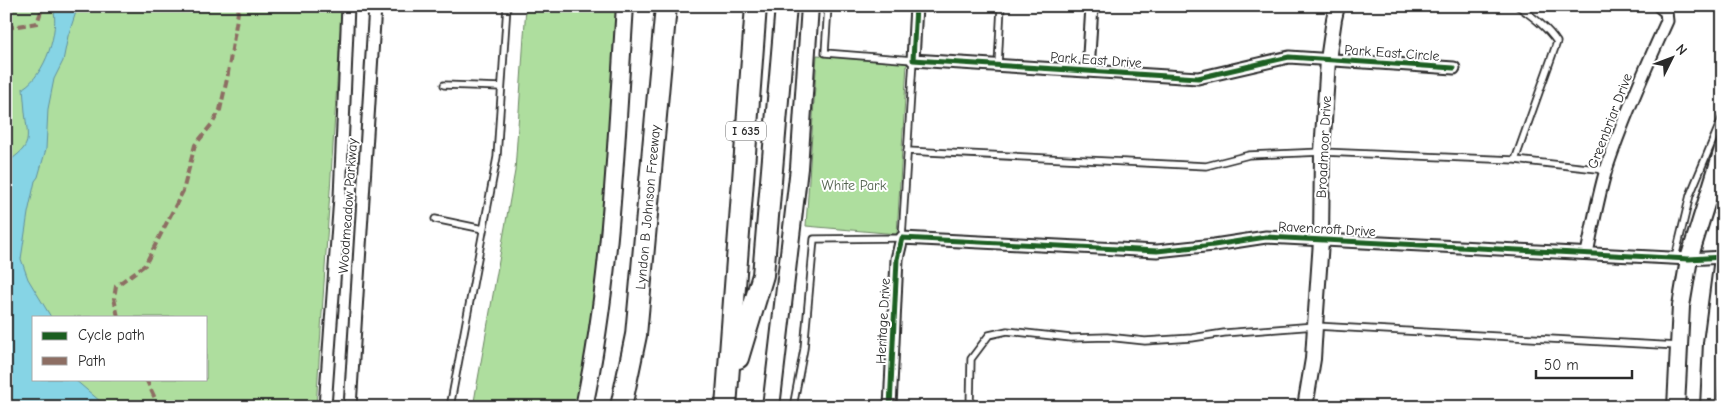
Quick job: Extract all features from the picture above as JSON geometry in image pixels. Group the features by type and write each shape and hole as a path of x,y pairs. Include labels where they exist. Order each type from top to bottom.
{"highway":[{"name":"Lyndon B Johnson Freeway","path":"621,407 636,335 666,6"},
{"name":"I 635","path":"727,399 736,256 756,6"},
{"path":"727,399 763,275 786,6"}],"main road":[{"path":"584,407 600,320 608,248 625,6"},
{"path":"771,407 799,168 810,6"},
{"path":"1676,407 1682,258 1723,149"},
{"path":"1709,407 1723,258"}],"street":[{"name":"Woodmeadow Parkway","path":"325,407 340,196 348,6"},
{"name":"Woodmeadow Parkway","path":"350,407 376,6"},
{"path":"913,60 916,6"},
{"path":"1088,71 1092,6"},
{"name":"Broadmoor Drive","path":"1305,407 1313,359 1321,240 1322,152 1328,60 1334,19 1338,6"},
{"name":"Greenbriar Drive","path":"1587,253 1606,170 1624,122 1667,21 1666,12 1659,6"},
{"name":"Park East Drive","path":"913,60 1198,78 1289,57 1328,60"},
{"name":"Park East Circle","path":"1328,60 1454,68"},
{"name":"Ravencroft Drive","path":"902,238 1156,251 1266,237 1682,258 1723,258"},
{"name":"Heritage Drive","path":"890,407 897,259 902,238"}],"lane":[{"path":"450,407 497,157 507,6"},
{"path":"793,407 804,349 814,239 902,238 913,60 825,53 828,6"},
{"path":"998,66 1001,6"},
{"path":"1515,160 1557,42 1539,21 1518,6"},
{"path":"444,85 501,87"},
{"path":"1682,258 1690,195 1723,116"},
{"path":"907,151 1206,166 1249,155 1322,152 1515,160 1606,170"},
{"path":"435,219 483,229"},
{"path":"970,407 972,359 989,335 1007,331 1071,338 1107,337 1145,341 1315,326 1678,346"}],"green space":[{"path":"6,6 342,6 316,407 6,407"},
{"path":"526,6 630,6 611,287 603,356 593,407 473,407 515,171"},
{"name":"White Park","path":"817,55 907,63 897,234 806,226"}],"water":[{"path":"53,6 78,6 68,36 63,61 54,79 48,109 46,149 38,177 35,181 21,259 28,279 50,316 32,316 32,380 75,380 107,407 6,407 6,163 21,152 27,142 23,88 38,73 49,52 55,16"}],"marked path":[{"path":"6,28 37,23 43,6"},
{"path":"118,316 114,298 116,286 145,265 183,191 195,145 212,124 220,110 239,6"},
{"path":"146,380 159,407"}],"cycle path":[{"path":"916,6 913,60 1198,78 1289,57 1454,68"},
{"path":"890,407 897,259 902,238 1157,251 1266,237 1689,259 1723,257"}]}
